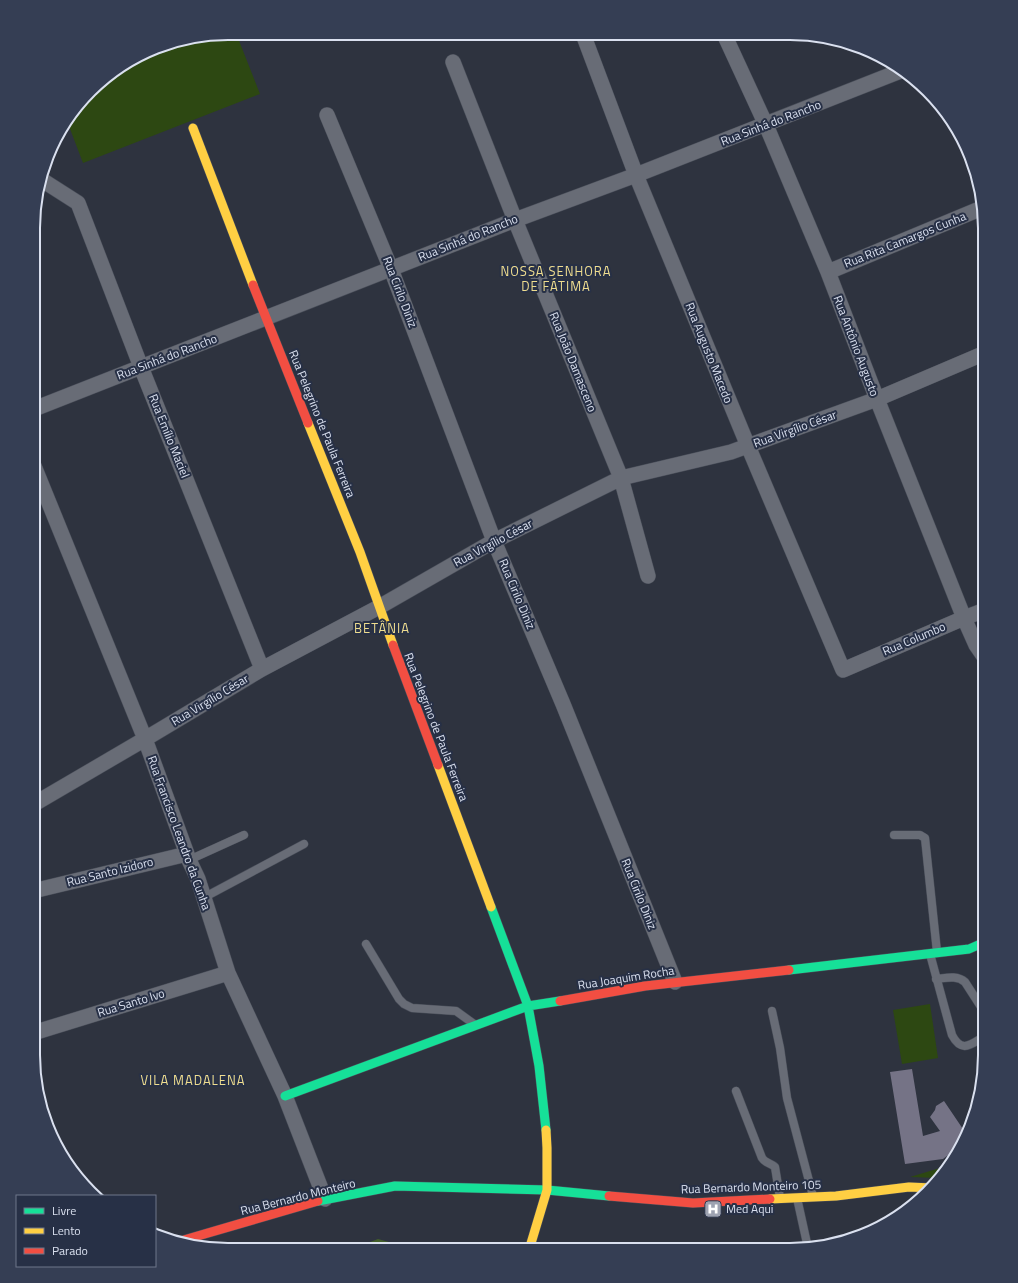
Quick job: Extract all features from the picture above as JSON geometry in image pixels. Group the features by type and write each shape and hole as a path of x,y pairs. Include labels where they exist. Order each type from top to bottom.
{"main road":[{"name":"Rua Pelegrino de Paula Ferreira","path":"192,128 360,552 379,607 528,1006 539,1066 544,1108 546,1148 546,1190 531,1243"},
{"name":"Rua Joaquim Rocha","path":"285,1096 528,1006 675,982 969,949 978,945"},
{"name":"Rua Bernardo Monteiro","path":"189,1239 325,1199 395,1186 546,1190"},
{"name":"Rua Bernardo Monteiro 105","path":"546,1190 693,1203 836,1196 908,1187 923,1188"}],"street":[{"name":"Rua Augusto Macedo","path":"585,40 636,175 748,446 843,670"},
{"name":"Rua Antônio Augusto","path":"727,40 766,125 828,272 964,618 978,648"},
{"name":"Rua João Damasceno","path":"453,62 515,220 620,478 648,576"},
{"name":"Rua Sinhá do Rancho","path":"40,407 515,220 766,125 896,73"},
{"name":"Rua Cirilo Diniz","path":"327,116 391,269 494,541 563,704 675,982"},
{"name":"Rua Emílio Maciel","path":"45,182 78,203 141,367 262,669"},
{"name":"Rua Rita Camargos Cunha","path":"828,272 977,210"},
{"name":"Rua Virgílio César","path":"40,800 262,669 379,607 494,541 620,478 731,452 877,399 978,356"},
{"name":"Rua Francisco Leandro da Cunha","path":"40,481 145,739 188,857 198,879 228,973 285,1096 325,1199"},
{"name":"Rua Columbo","path":"843,670 978,613"},
{"name":"Rua Santo Izidoro","path":"40,889 188,857"},
{"name":"Rua Santo Ivo","path":"40,1030 228,973"}],"lane":[{"path":"188,857 244,835"},
{"path":"894,835 920,835 925,838 936,979 952,1035 956,1043 967,1047 978,1040"},
{"path":"204,898 304,844"},
{"path":"366,944 399,999 404,1004 412,1008 456,1011 476,1026"},
{"path":"936,979 962,979 978,1002"},
{"path":"772,1011 780,1048 787,1098 813,1197"},
{"path":"736,1091 762,1158 774,1167 780,1198"},
{"path":"797,1198 807,1242"}],"green space":[{"path":"215,40 239,40 260,94 83,163 69,127 79,113 95,95 113,79 145,59 179,46"},
{"path":"930,1004 938,1058 902,1064 893,1010"},
{"path":"941,1168 932,1178 910,1177"},
{"path":"378,1239 393,1243 367,1243"}],"building":[{"path":"912,1069 923,1136 940,1131 930,1117 936,1106 944,1101 963,1129 950,1154 943,1159 905,1164 890,1072"}],"traffic: fast":[{"path":"491,907 528,1006 539,1066 546,1130"},
{"path":"789,970 969,949 978,945"},
{"path":"285,1096 528,1006 560,1001"},
{"path":"318,1201 395,1186 547,1190 609,1196"}],"traffic: slow":[{"path":"193,128 253,285"},
{"path":"308,423 360,552 393,645"},
{"path":"438,765 491,907"},
{"path":"531,1243 547,1190 546,1130"},
{"path":"770,1199 836,1196 909,1187 923,1188"}],"traffic: jam":[{"path":"253,285 308,423"},
{"path":"393,645 438,765"},
{"path":"560,1001 645,986 789,970"},
{"path":"609,1196 693,1203 770,1199"},
{"path":"189,1239 318,1201"}],"place":[{"name":"Med Aqui","path":"713,1209"}],"district":[{"name":"NOSSA SENHORA DE FÁTIMA","path":"556,278"},
{"name":"BETÂNIA","path":"382,628"},
{"name":"VILA MADALENA","path":"193,1080"}]}
